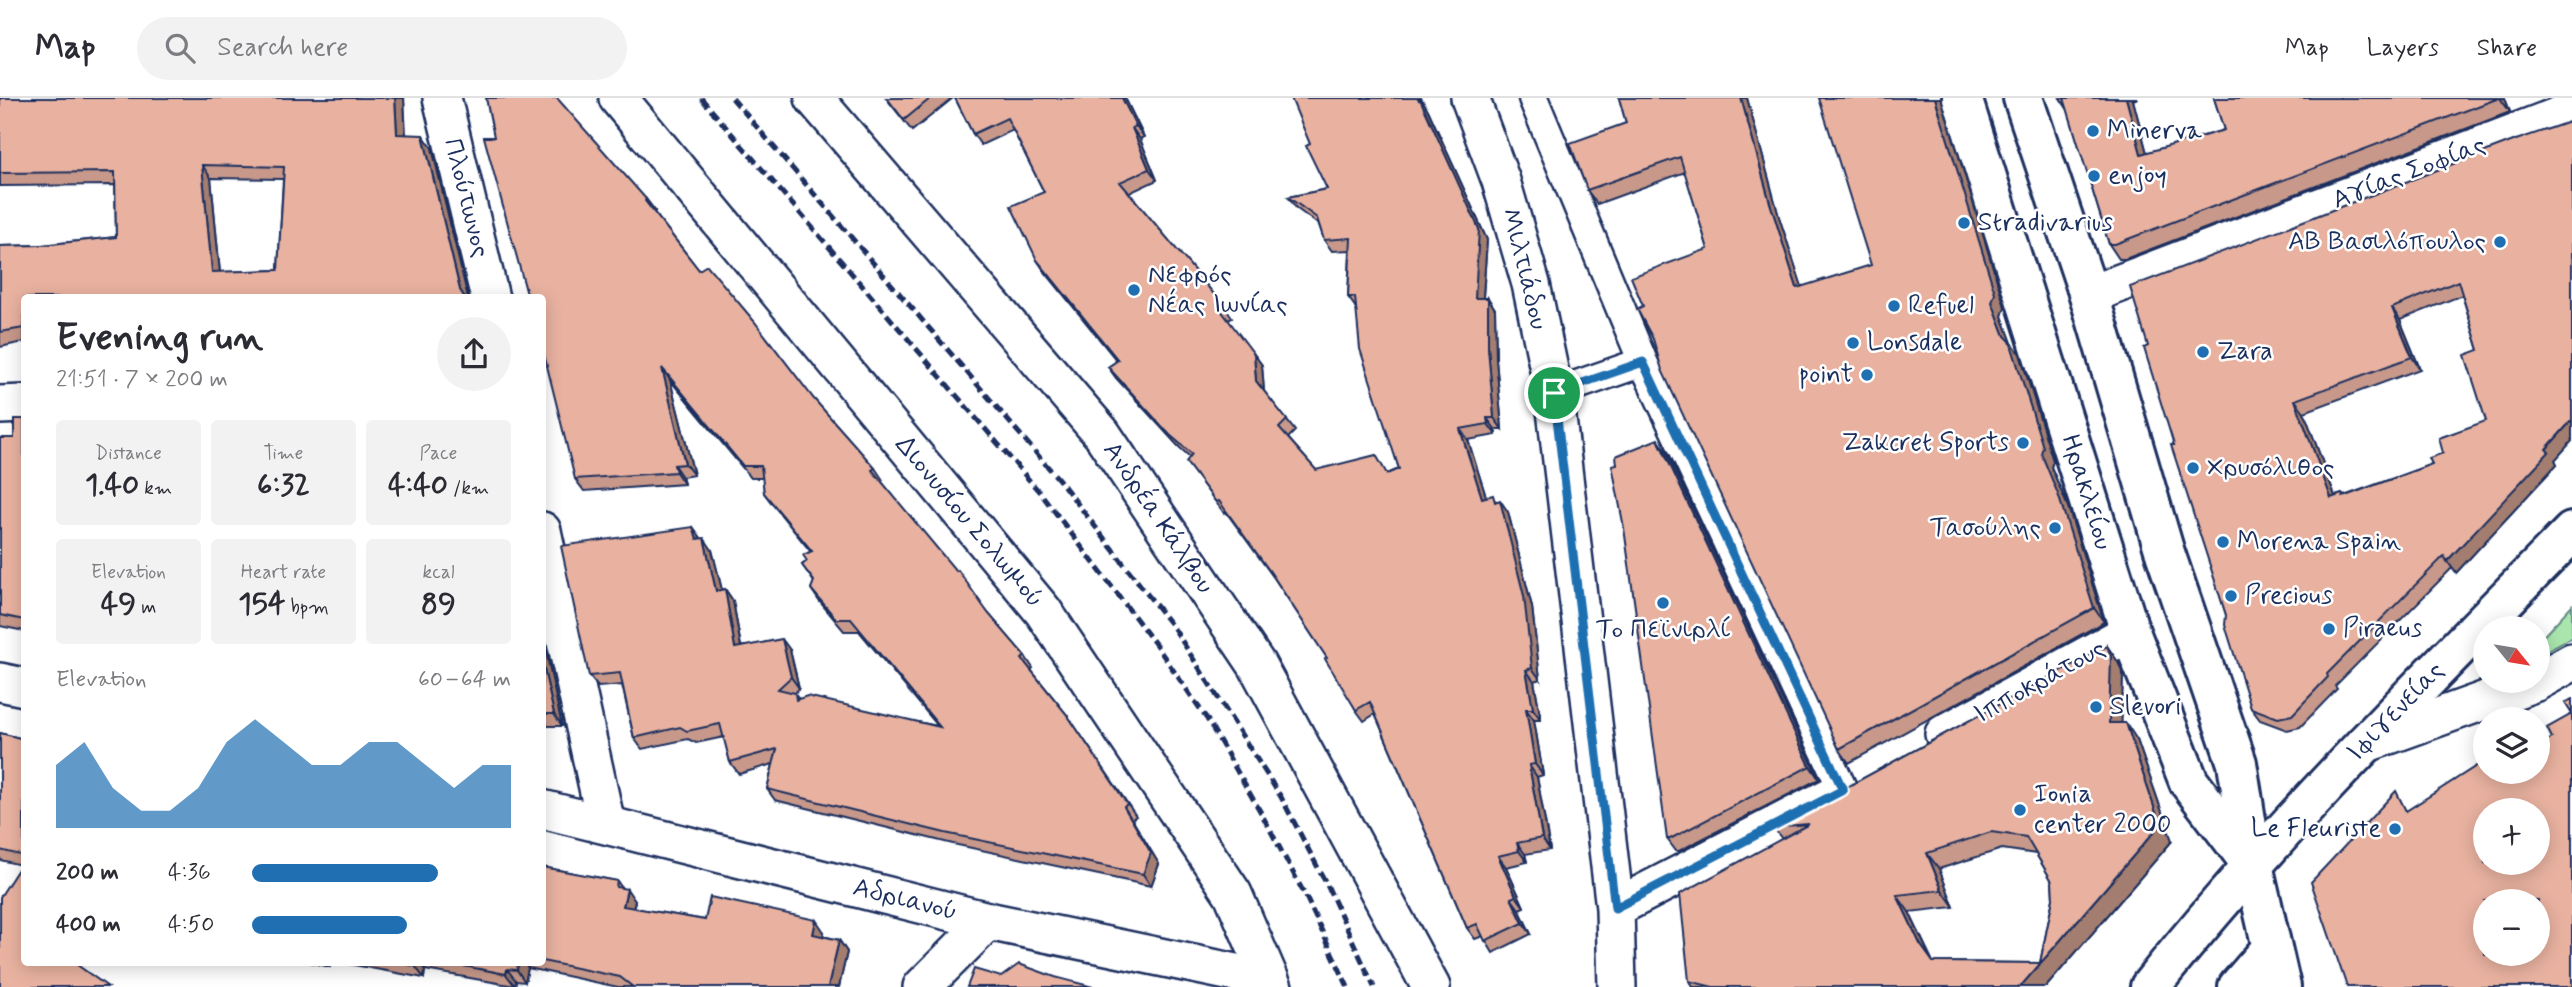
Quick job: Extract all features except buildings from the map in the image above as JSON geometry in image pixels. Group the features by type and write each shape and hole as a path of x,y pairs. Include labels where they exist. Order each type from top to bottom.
{"main road":[{"name":"Ηρακλείου","path":"1962,98 2130,632 2189,782 2253,865"},
{"name":"Ηρακλείου","path":"2022,98 2089,295 2165,553 2236,763 2253,865 2281,987"},
{"name":"Ιφιγενείας","path":"2150,987 2253,865 2364,744 2572,532"},
{"path":"2238,987 2271,948"}],"street":[{"name":"Πλούτωνος","path":"442,98 489,294"},
{"name":"Διονυσίου Σολωμού","path":"618,98 1043,611 1233,894 1272,983"},
{"name":"Ανδρέα Κάλβου","path":"814,98 1102,435 1257,665 1432,987"},
{"name":"Μιλτιάδου","path":"1470,98 1501,181 1531,284 1554,393 1615,908 1617,987"},
{"path":"1533,98 1643,362 1855,784 1615,908"},
{"name":"Αγίας Σοφίας","path":"2089,295 2572,111"},
{"path":"1554,393 1643,362"},
{"path":"0,405 21,404"},
{"path":"546,549 606,824"},
{"name":"Ιπποκράτους","path":"1915,751 2130,632"},
{"path":"2364,744 2536,682 2572,662"},
{"path":"0,682 21,686"},
{"name":"Αδριανού","path":"546,810 988,921 1272,983"},
{"path":"922,987 988,921"}],"green space":[{"path":"2572,605 2572,637 2550,649 2550,629"}],"railway":[{"path":"701,98 1042,495 1156,645 1207,719 1260,811 1305,895 1348,987"},
{"path":"732,98 1060,481 1175,630 1281,797 1327,885 1374,987"}],"place":[{"name":"Minerva","path":"2093,131"},
{"name":"enjoy","path":"2094,176"},
{"name":"Stradivarius","path":"1964,223"},
{"name":"ΑΒ Βασιλόπουλος","path":"2500,242"},
{"name":"Νεφρός Νέας Ιωνίας","path":"1134,290"},
{"name":"Refuel","path":"1894,306"},
{"name":"Lonsdale","path":"1853,343"},
{"name":"Zara","path":"2203,352"},
{"name":"point","path":"1867,375"},
{"name":"Zakcret Sports","path":"2023,443"},
{"name":"Χρυσόλιθος","path":"2193,468"},
{"name":"Τασούλης","path":"2055,528"},
{"name":"Morena Spain","path":"2223,542"},
{"name":"Precious","path":"2231,596"},
{"name":"Το Πεϊνιρλί","path":"1663,603"},
{"name":"Piraeus","path":"2329,629"},
{"name":"Slevori","path":"2096,707"},
{"name":"Ionia center 2000","path":"2020,810"},
{"name":"Le Fleuriste","path":"2395,829"}],"route":[{"path":"1643,362 1843,790 1615,908 1578,599 1554,393 1643,362"}]}
